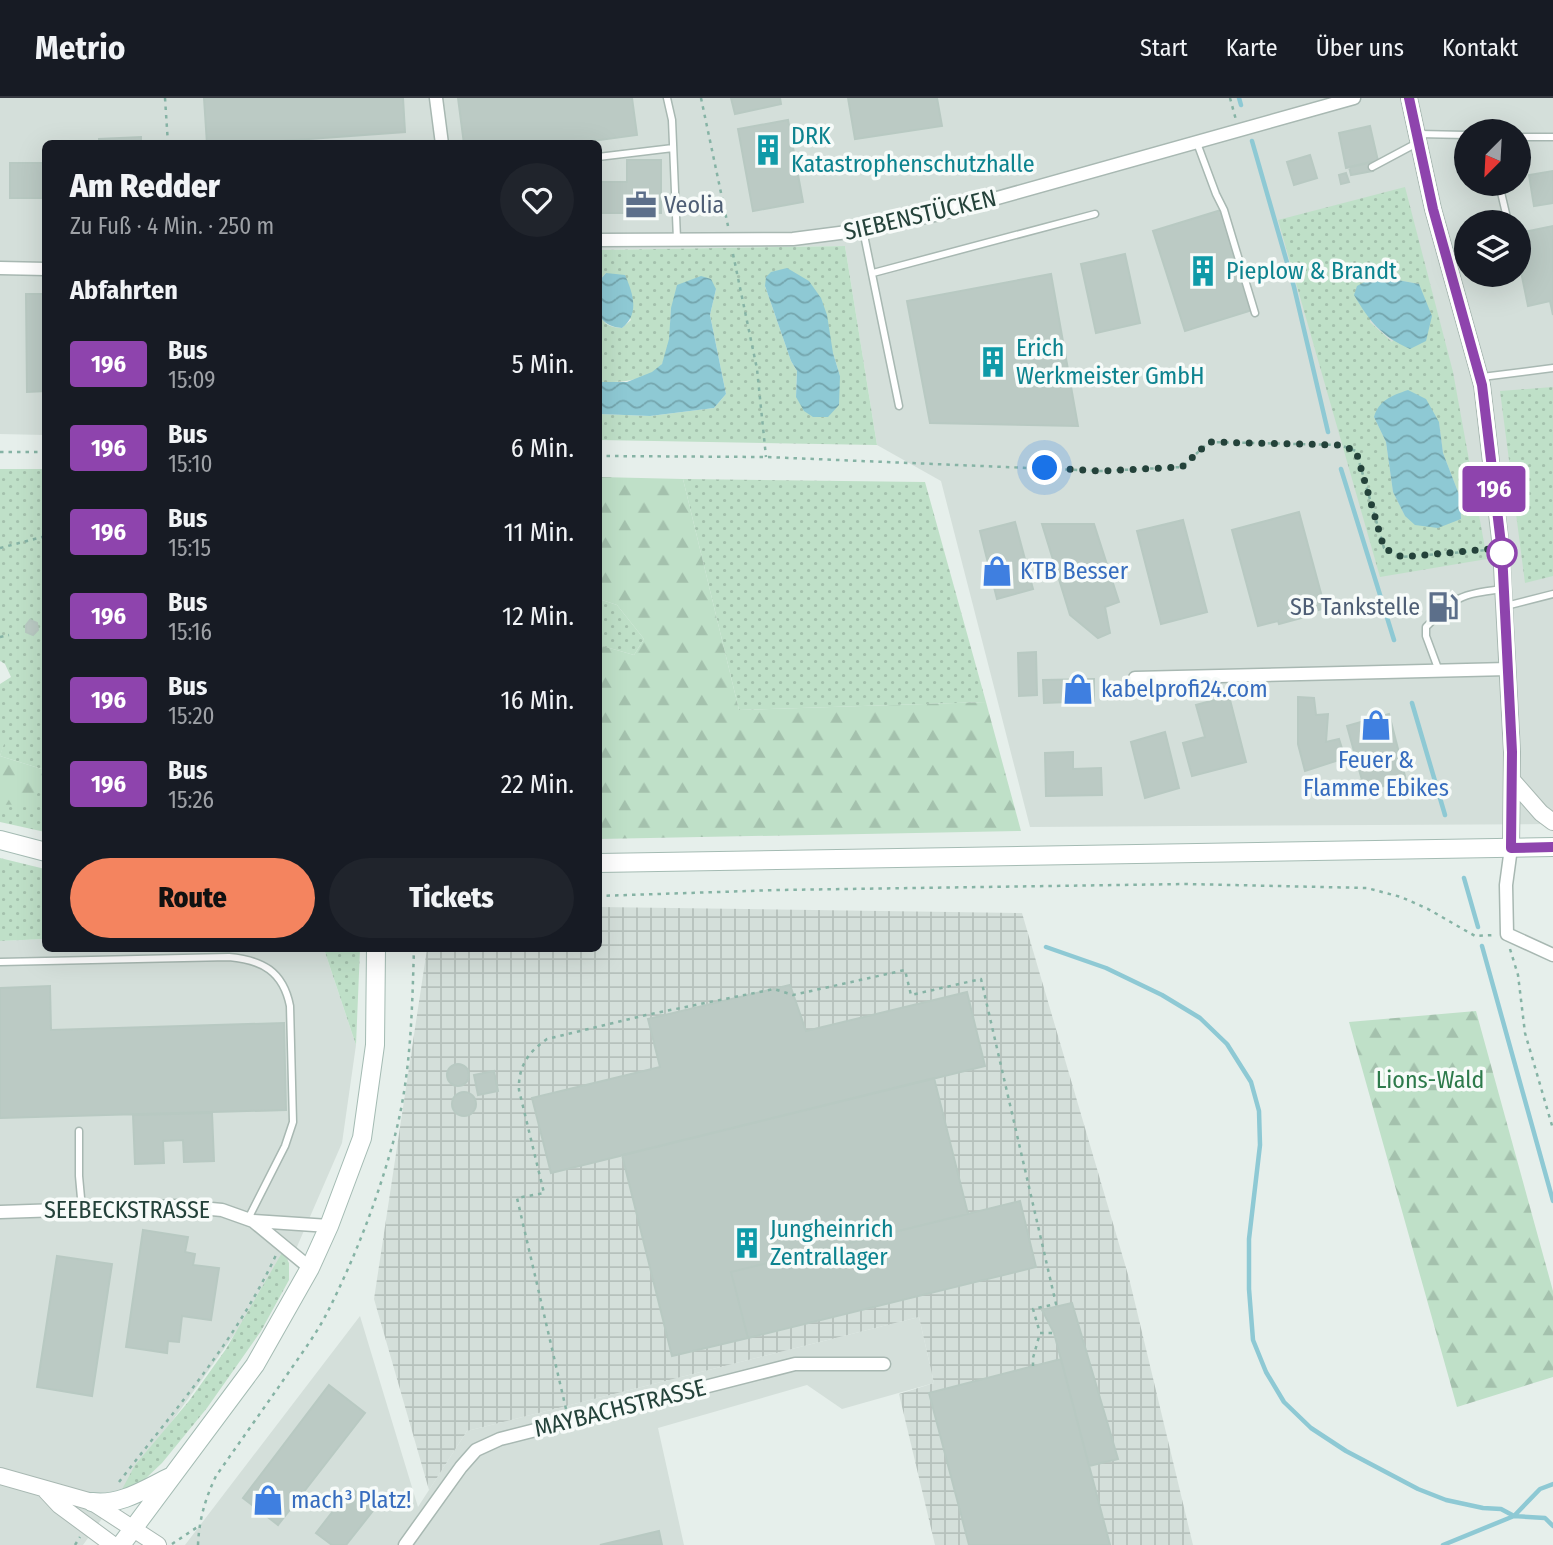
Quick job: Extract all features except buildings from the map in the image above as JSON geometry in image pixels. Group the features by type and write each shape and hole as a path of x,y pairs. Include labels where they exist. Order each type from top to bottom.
{"main road":[{"path":"0,840 42,851"},
{"path":"602,863 1553,847"},
{"path":"121,1545 255,1364 310,1268 329,1226 362,1138 375,1045 375,952"},
{"path":"92,1502 109,1503 122,1499 173,1475"}],"street":[{"path":"436,98 441,140"},
{"name":"SIEBENSTÜCKEN","path":"602,240 793,239 863,230 940,214 1239,130 1325,102 1354,98"},
{"path":"1409,98 1433,209 1479,377 1501,548 1512,780 1511,848 1506,886 1507,934 1553,955"},
{"path":"0,268 42,269"},
{"path":"1135,678 1508,669"},
{"path":"1512,780 1541,813 1553,822"},
{"name":"SEEBECKSTRASSE","path":"0,1212 179,1206 222,1210 251,1220 329,1226"},
{"name":"SEEBECKSTRASSE","path":"251,1220 310,1268"},
{"name":"MAYBACHSTRASSE","path":"405,1545 461,1466 476,1450 516,1434 795,1364 884,1364"},
{"path":"0,1476 92,1502 158,1545"},
{"path":"44,1489 59,1505 113,1545"}],"lane":[{"path":"667,98 673,148 677,241"},
{"path":"1372,167 1418,138 1454,136"},
{"path":"1531,137 1553,138"},
{"path":"1196,141 1224,210 1255,313"},
{"path":"602,157 673,148"},
{"path":"873,273 1095,214"},
{"path":"863,230 900,406"},
{"path":"1479,377 1553,368"},
{"path":"1439,671 1426,636 1426,626 1455,598 1468,593 1504,589"},
{"path":"1504,607 1553,594"},
{"path":"0,962 229,957 259,963 272,970 287,991 290,1006 293,1122 285,1146 251,1220"},
{"path":"79,1131 82,1209"}],"path":[{"path":"165,98 168,140"},
{"path":"701,98 757,369 766,457"},
{"path":"1230,98 1239,130"},
{"path":"602,456 766,457 1101,471 1182,467 1209,442 1340,445 1356,451 1384,548 1402,557 1501,548"},
{"path":"0,452 42,452"},
{"path":"0,548 42,537"},
{"path":"0,637 9,635"},
{"path":"602,896 778,890 1188,884 1367,888 1401,897 1475,936 1507,934 1518,975 1525,1033 1553,1129"},
{"path":"569,1422 517,1198 544,1193 518,1076 534,1048 547,1040 646,1015 774,989 793,995 905,970 911,995 981,979 1056,1304 1033,1309 1040,1333 1033,1366"},
{"path":"114,1489 179,1409 226,1344 264,1281 279,1249"},
{"path":"1040,1333 1054,1333"},
{"path":"198,1545 206,1495 216,1476"},
{"path":"171,1545 199,1527"}],"shaded area":[{"path":"0,98 1553,98 1553,824 1030,827 941,481 877,445 845,246 602,250 602,140 42,140 42,435 0,434"},
{"path":"602,907 1022,913 1129,1278 1193,1545 935,1545 899,1394 934,1383 919,1317 467,1431 429,1490 374,1299 427,952 602,952"},
{"path":"42,939 42,952 325,952 356,1045 342,1143 296,1249 83,1545 0,1545 0,941"},
{"path":"360,1316 418,1507 467,1431 919,1317 934,1383 842,1409 807,1385 658,1428 684,1545 185,1545"}],"green space":[{"path":"1405,187 1453,372 1487,559 1380,577 1278,220","holes":["1376,276 1419,284 1392,342 1370,322","1374,417 1439,422 1443,453 1460,497 1461,519 1405,516 1393,492 1386,442"]},
{"path":"845,246 877,445 602,440 602,414 650,416 714,408 726,394 710,315 716,289 671,308 667,352 657,370 633,380 602,382 602,318 607,324 622,328 631,320 606,273 602,278 602,250","holes":["765,286 833,353 840,376 796,397 797,371"]},
{"path":"1553,387 1553,576 1525,583 1500,391"},
{"path":"0,469 42,469 42,769 0,756 4,742 0,742 0,684 11,677 5,664 0,661"},
{"path":"602,477 683,479 739,710 986,702 1021,831 602,839 602,646 634,655 644,639 617,605 602,600"},
{"path":"683,479 925,482 986,702 739,710"},
{"path":"602,600 617,605 644,639 634,655 602,646"},
{"path":"5,741 0,756 0,742"},
{"path":"0,756 42,769 42,779 34,804 0,805"},
{"path":"42,773 42,831 0,822 0,805"},
{"path":"0,858 42,868 42,939 0,941"},
{"path":"325,952 360,952 356,1045"},
{"name":"Lions-Wald","path":"1476,1011 1553,1291 1553,1377 1457,1407 1349,1022"},
{"path":"283,1251 289,1263 289,1280 261,1331 207,1408 162,1463 143,1481 119,1495 135,1465 189,1401 226,1349"}],"water":[{"path":"787,268 809,281 821,298 827,315 840,376 839,405 828,417 813,417 804,411 796,397 797,371 765,286 766,277 771,272"},
{"path":"606,273 625,275 633,310 622,328 612,326 602,319 602,278"},
{"path":"701,276 711,279 716,289 710,315 726,394 714,408 650,416 602,414 602,382 627,382 652,372 662,364 669,339 671,308 677,285"},
{"path":"1376,276 1419,284 1432,316 1426,341 1410,349 1391,339 1371,321 1354,295 1357,286"},
{"path":"1408,390 1426,399 1439,422 1443,453 1460,497 1461,519 1438,528 1415,525 1405,516 1393,492 1386,442 1374,417 1382,403"}],"waterway":[{"path":"1239,98 1241,105"},
{"path":"1252,141 1294,287 1328,432"},
{"path":"1341,469 1394,640"},
{"path":"1412,703 1445,815"},
{"path":"1464,878 1478,927"},
{"path":"1482,946 1553,1201"},
{"path":"1046,947 1106,968 1162,995 1200,1018 1227,1044 1251,1082 1259,1111 1260,1145 1249,1239 1253,1340 1266,1372 1284,1402 1311,1428 1346,1451 1418,1489 1446,1500 1501,1509 1514,1516 1545,1518 1553,1526"},
{"path":"1443,1545 1514,1516 1540,1489 1553,1484"}],"bus line":[{"name":"196","path":"1409,98 1433,209 1482,385 1502,552 1512,752 1511,848 1553,847"}],"place":[{"name":"DRK Katastrophenschutzhalle","path":"768,150"},
{"name":"Veolia","path":"641,205"},
{"name":"Pieplow & Brandt","path":"1203,271"},
{"name":"Erich Werkmeister GmbH","path":"993,362"},
{"name":"KTB Besser","path":"997,571"},
{"name":"SB Tankstelle","path":"1443,607"},
{"name":"kabelprofi24.com","path":"1078,689"},
{"name":"Feuer & Flamme Ebikes","path":"1376,725"},
{"name":"Jungheinrich Zentrallager","path":"747,1243"},
{"name":"mach³ Platz!","path":"268,1500"}],"route":[{"path":"1045,468 1101,471 1182,467 1209,442 1340,445 1356,451 1384,548 1402,557 1501,548 1502,553"}]}
